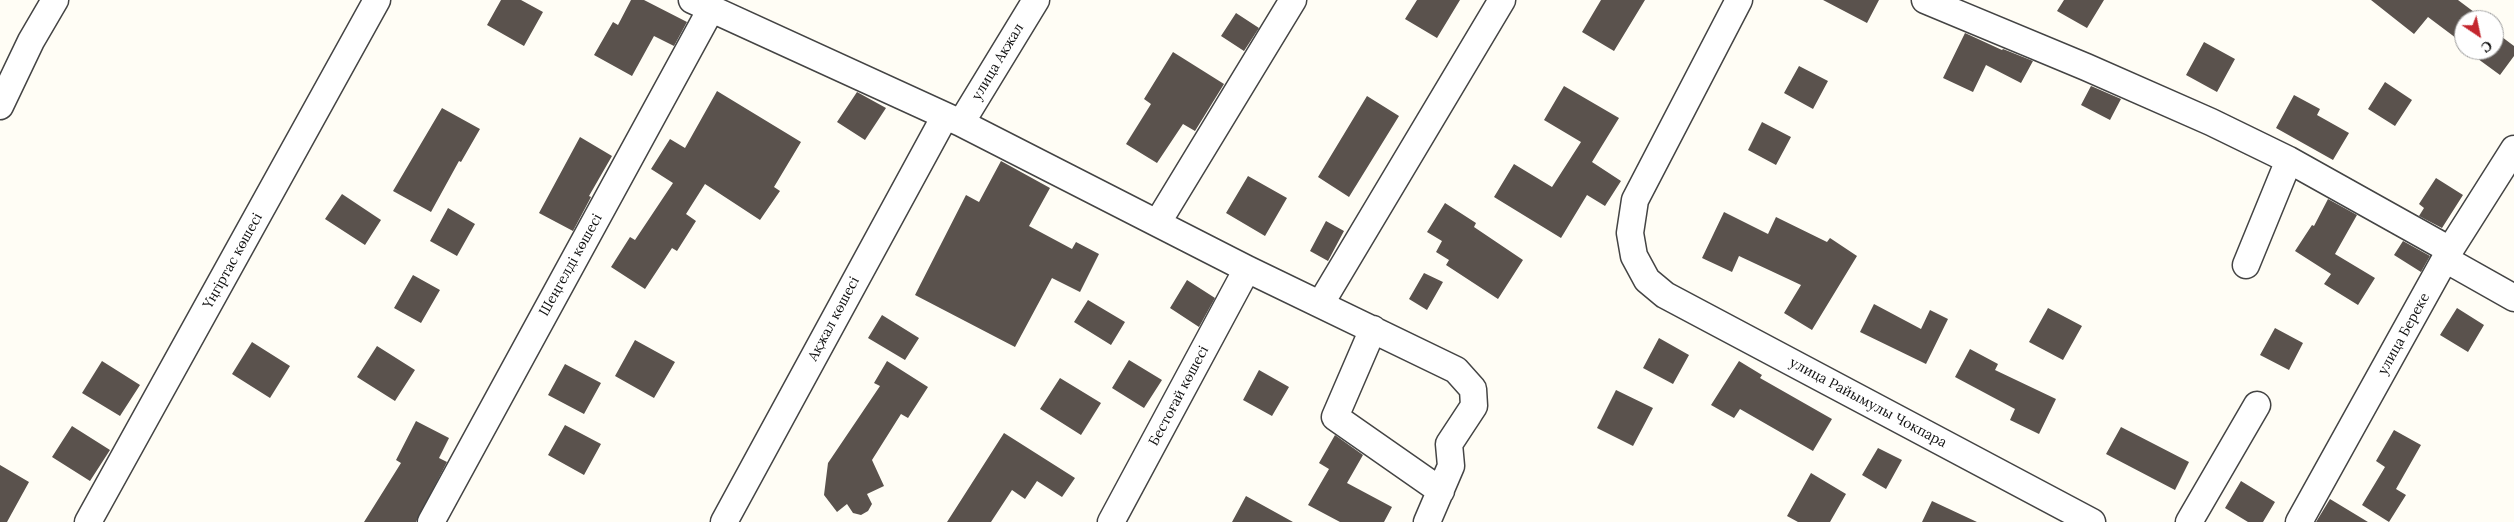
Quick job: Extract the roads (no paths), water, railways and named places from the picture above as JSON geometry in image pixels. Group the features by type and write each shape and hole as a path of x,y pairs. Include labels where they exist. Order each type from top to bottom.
{"street":[{"path":"0,106 31,41 56,0"},
{"name":"Үңгіртас көшесі","path":"88,522 377,0"},
{"name":"улица Акжал","path":"953,119 1036,0"},
{"path":"1158,222 1293,0"},
{"path":"1321,304 1502,0"},
{"name":"улица Райымулы Чокпара","path":"1739,0 1635,200 1631,241 1634,256 1647,280 1665,295 2092,522"},
{"path":"1925,0 2095,70 2211,122 2289,160 2448,255 2514,298"},
{"path":"701,4 953,119 1247,269 1456,370 1473,389 1474,406 1449,444 1451,466 1427,522"},
{"name":"Шеңгелді көшесі","path":"431,522 701,4"},
{"name":"Ақжал көшесі","path":"724,522 953,119"},
{"name":"улица Береке","path":"2299,522 2448,255 2514,149"},
{"path":"2246,265 2289,160"},
{"name":"Бестоғай көшесі","path":"1111,522 1247,269"},
{"path":"1373,329 1335,417 1441,491"},
{"path":"2190,522 2258,405"}]}
